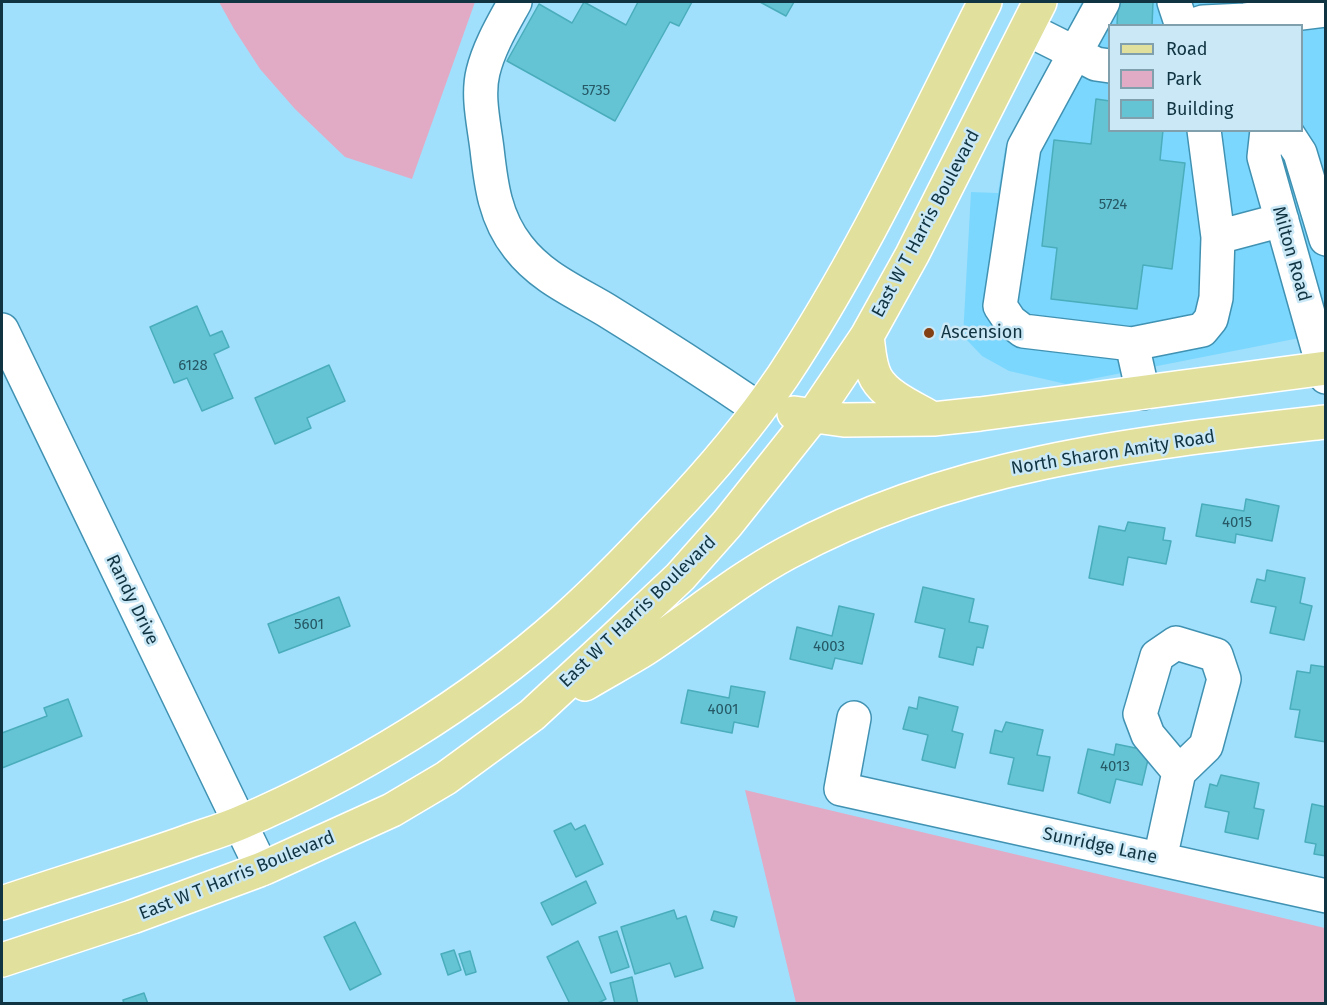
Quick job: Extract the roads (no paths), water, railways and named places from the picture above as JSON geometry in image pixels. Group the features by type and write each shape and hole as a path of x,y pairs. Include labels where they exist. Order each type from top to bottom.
{"main road":[{"path":"2,903 239,823 360,763 457,702 563,621 617,571 696,487 783,376 845,275 985,2"},
{"name":"East W T Harris Boulevard","path":"2,960 132,917 262,869 392,810 446,778 532,715 680,577 727,524 813,416 867,336 912,255 1034,15"},
{"path":"867,336 870,363 876,379 897,398 933,419"},
{"path":"759,409 844,420 933,419 1325,371"},
{"name":"North Sharon Amity Road","path":"532,715 640,651 723,593 785,554 834,529 908,498 977,477 1064,457 1326,422"}],"street":[{"path":"514,2 490,50 482,73 481,95 492,194 503,222 517,246 535,268 759,409"},
{"path":"1174,2 1181,24"},
{"path":"1197,24 1244,16 1326,9"},
{"path":"1034,15 1075,53 1096,64 1108,66"},
{"path":"1102,15 1075,53 1024,147 1000,306 1010,321 1023,331 1132,344 1202,330 1211,319 1216,298 1218,237 1204,132"},
{"name":"Milton Road","path":"1267,132 1264,157 1325,371"},
{"name":"Milton Road","path":"1286,132 1300,153 1326,239"},
{"path":"1218,237 1281,220"},
{"name":"Randy Drive","path":"2,330 262,869"},
{"path":"1132,344 1143,393"},
{"name":"Sunridge Lane","path":"854,718 841,789 1326,896"},
{"path":"1160,859 1179,772"}],"place":[{"name":"Ascension","path":"929,333"}]}
